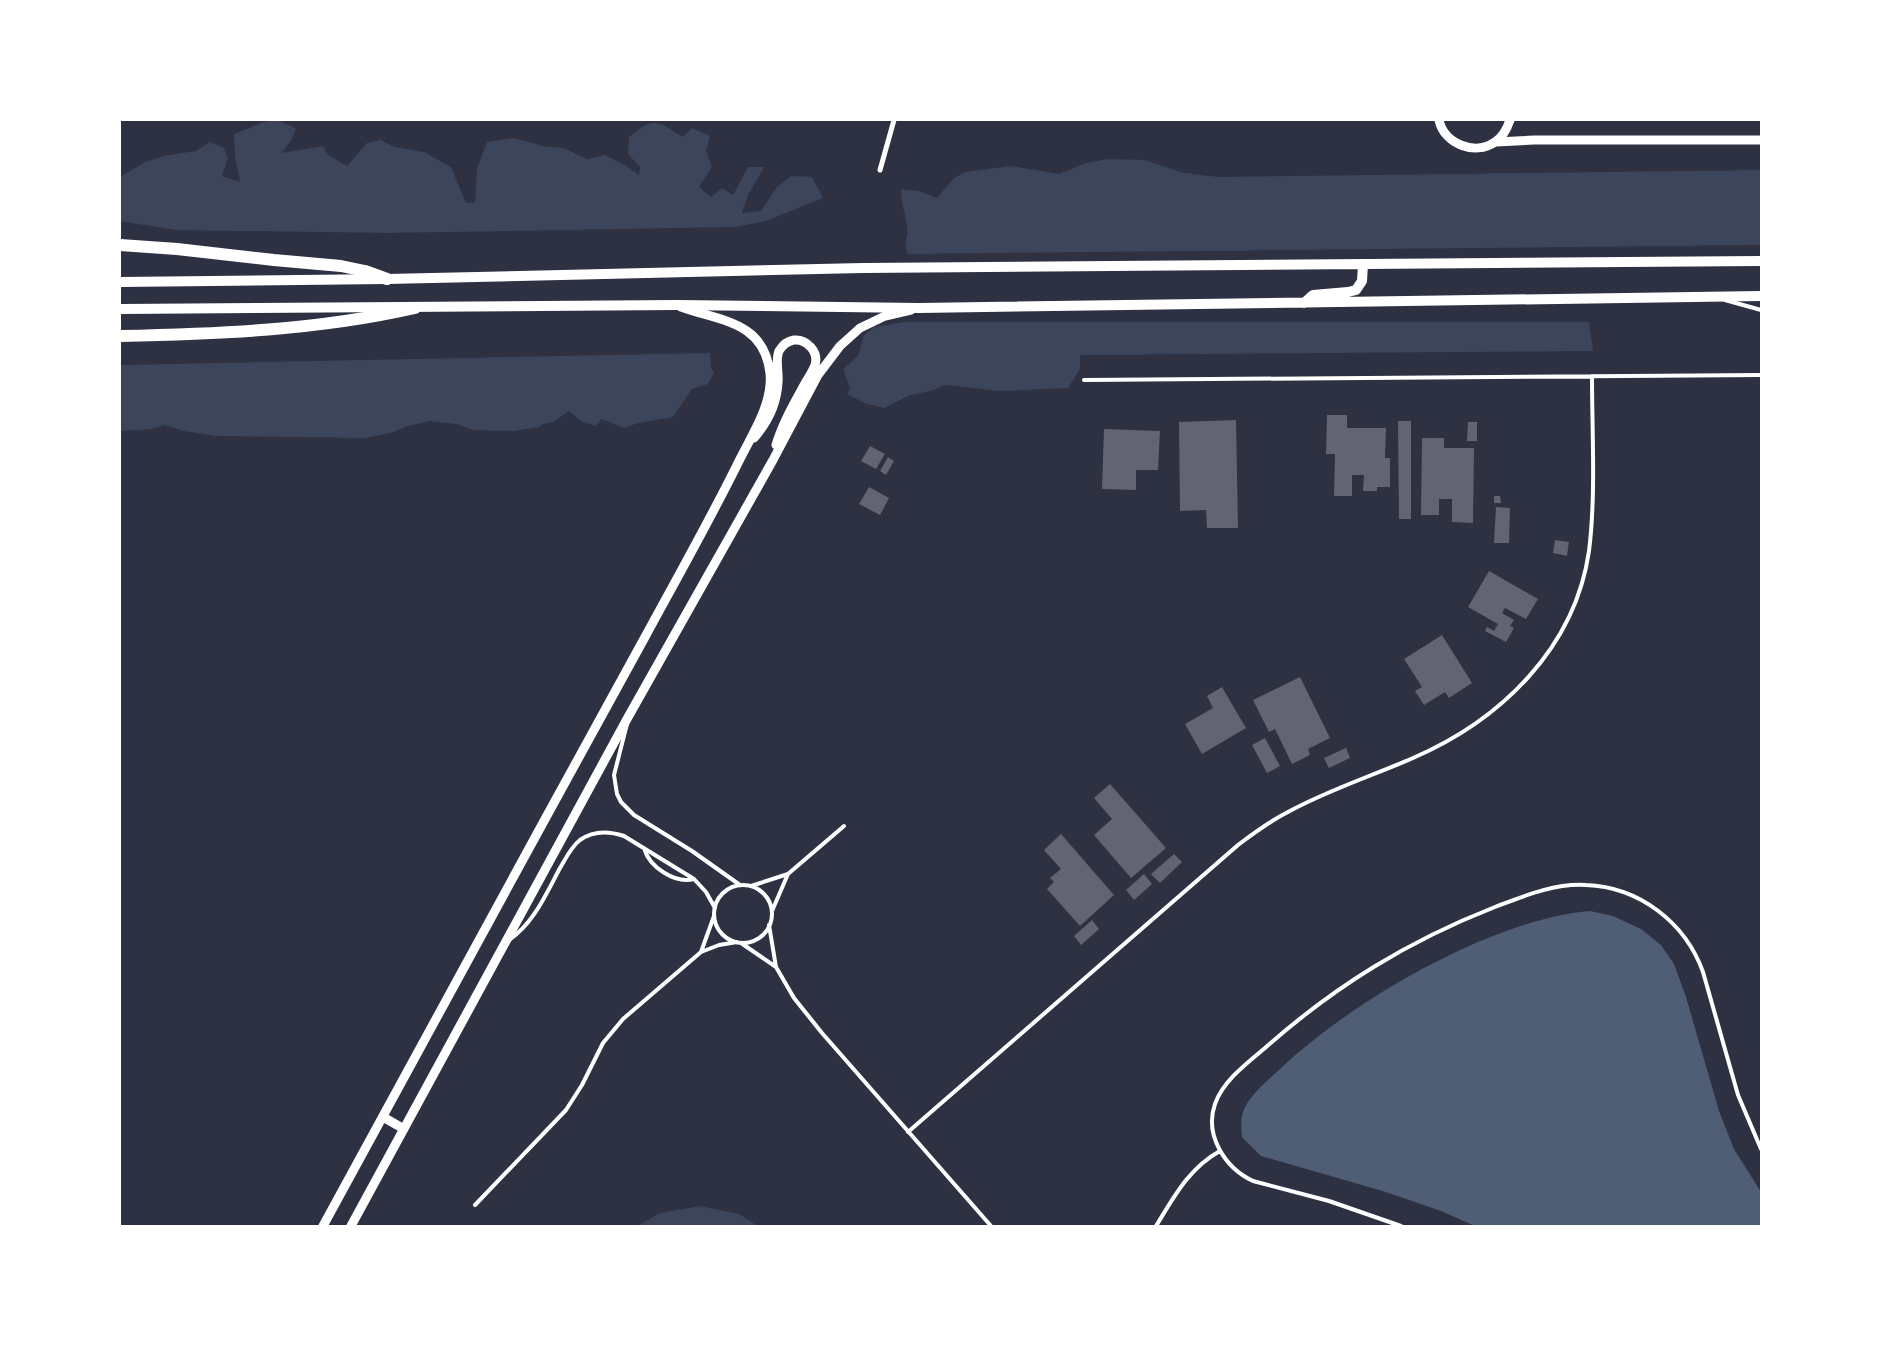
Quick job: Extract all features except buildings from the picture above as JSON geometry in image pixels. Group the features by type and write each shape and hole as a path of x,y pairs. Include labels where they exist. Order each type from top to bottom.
{"main road":[{"path":"120,245 341,266 365,271 387,279"},
{"path":"120,282 387,279 863,268 1761,261"},
{"path":"1304,303 1313,295 1356,290 1362,281 1363,264"},
{"path":"120,309 676,305 919,308 1761,296"},
{"path":"120,336 189,335 310,326 367,319 415,308"}],"street":[{"path":"880,170 894,120"},
{"path":"1439,120 1445,134 1453,142 1463,147 1474,148 1486,147 1496,142 1506,131 1510,120"},
{"path":"1496,142 1534,140 1761,140"},
{"path":"323,1226 699,539 747,445 765,404 770,385 768,362 760,344 750,332 736,323 676,305"},
{"path":"351,1226 818,375 850,336 872,321 919,308"},
{"path":"747,445 767,421 774,402 778,382 777,356 779,350 789,342 801,340 807,343 814,353 815,365 784,421 775,447 773,460"},
{"path":"382,1116 404,1129"}],"lane":[{"path":"1716,296 1732,303 1761,310"},
{"path":"1084,380 1761,375"},
{"path":"908,1132 1238,845 1262,828 1313,799 1414,758 1458,736 1491,714 1519,688 1544,658 1564,625 1579,590 1588,552 1592,513 1592,376"},
{"path":"628,719 625,738 615,764 614,775 617,794 621,802 634,815 692,851 740,885"},
{"path":"701,952 717,901 727,890 740,885 750,886 788,874 844,826"},
{"path":"507,942 520,933 530,921 567,855 579,841 596,833 616,833 694,879 706,892 715,908"},
{"path":"644,848 648,859 656,867 678,880 694,879"},
{"path":"771,911 788,874"},
{"path":"1401,1226 1329,1200 1253,1181 1236,1171 1229,1165 1220,1151 1213,1129 1212,1117 1219,1094 1230,1080 1300,1018 1342,986 1399,951 1481,913 1544,891 1569,885 1585,885 1617,890 1654,907 1675,925 1692,947 1703,972 1738,1095 1761,1149"},
{"path":"750,886 762,893 770,904 769,926 776,967 794,998 822,1034 991,1226"},
{"path":"714,915 717,927 721,933 739,942 776,967"},
{"path":"475,1205 566,1110 612,1030 701,952 718,946 754,940 765,932 769,926"},
{"path":"1156,1226 1192,1172 1220,1151"}],"shaded area":[{"path":"276,120 296,128 291,141 281,153 323,146 328,155 347,166 367,143 380,140 395,147 424,152 451,167 466,203 475,202 477,168 487,142 514,138 543,146 564,148 587,159 605,155 625,165 639,175 640,167 628,154 629,137 644,126 656,123 667,127 683,137 692,128 710,136 706,151 712,167 699,187 711,197 722,188 733,195 748,167 764,167 748,195 742,213 761,211 776,188 791,176 812,177 823,198 766,221 735,227 387,233 175,230 120,221 120,177 145,162 168,155 196,151 210,142 224,148 228,159 222,176 240,182 235,157 234,134 264,122"},
{"path":"1108,159 1145,160 1184,173 1219,177 1761,170 1761,245 908,254 901,189 919,191 937,198 954,178 965,172 1011,166 1059,174 1086,163"},
{"path":"904,322 1589,322 1593,351 1080,355 1080,369 1068,388 1000,391 945,385 931,391 910,395 884,408 867,404 847,394 850,388 843,369 858,356 864,335 874,327"},
{"path":"710,353 711,368 714,373 708,384 692,389 673,417 638,423 624,428 601,419 596,426 581,421 569,411 553,422 539,427 514,431 473,430 457,424 430,421 408,426 391,433 364,438 215,436 184,431 165,425 152,429 120,431 120,365"},
{"path":"1590,911 1613,916 1641,929 1661,945 1674,964 1686,997 1719,1111 1734,1149 1761,1192 1761,1226 1475,1226 1441,1211 1386,1192 1261,1156 1242,1137 1242,1114 1253,1096 1281,1068 1345,1016 1425,967 1510,929 1551,917"},
{"path":"700,1206 739,1214 758,1226 637,1226 660,1213"}]}
